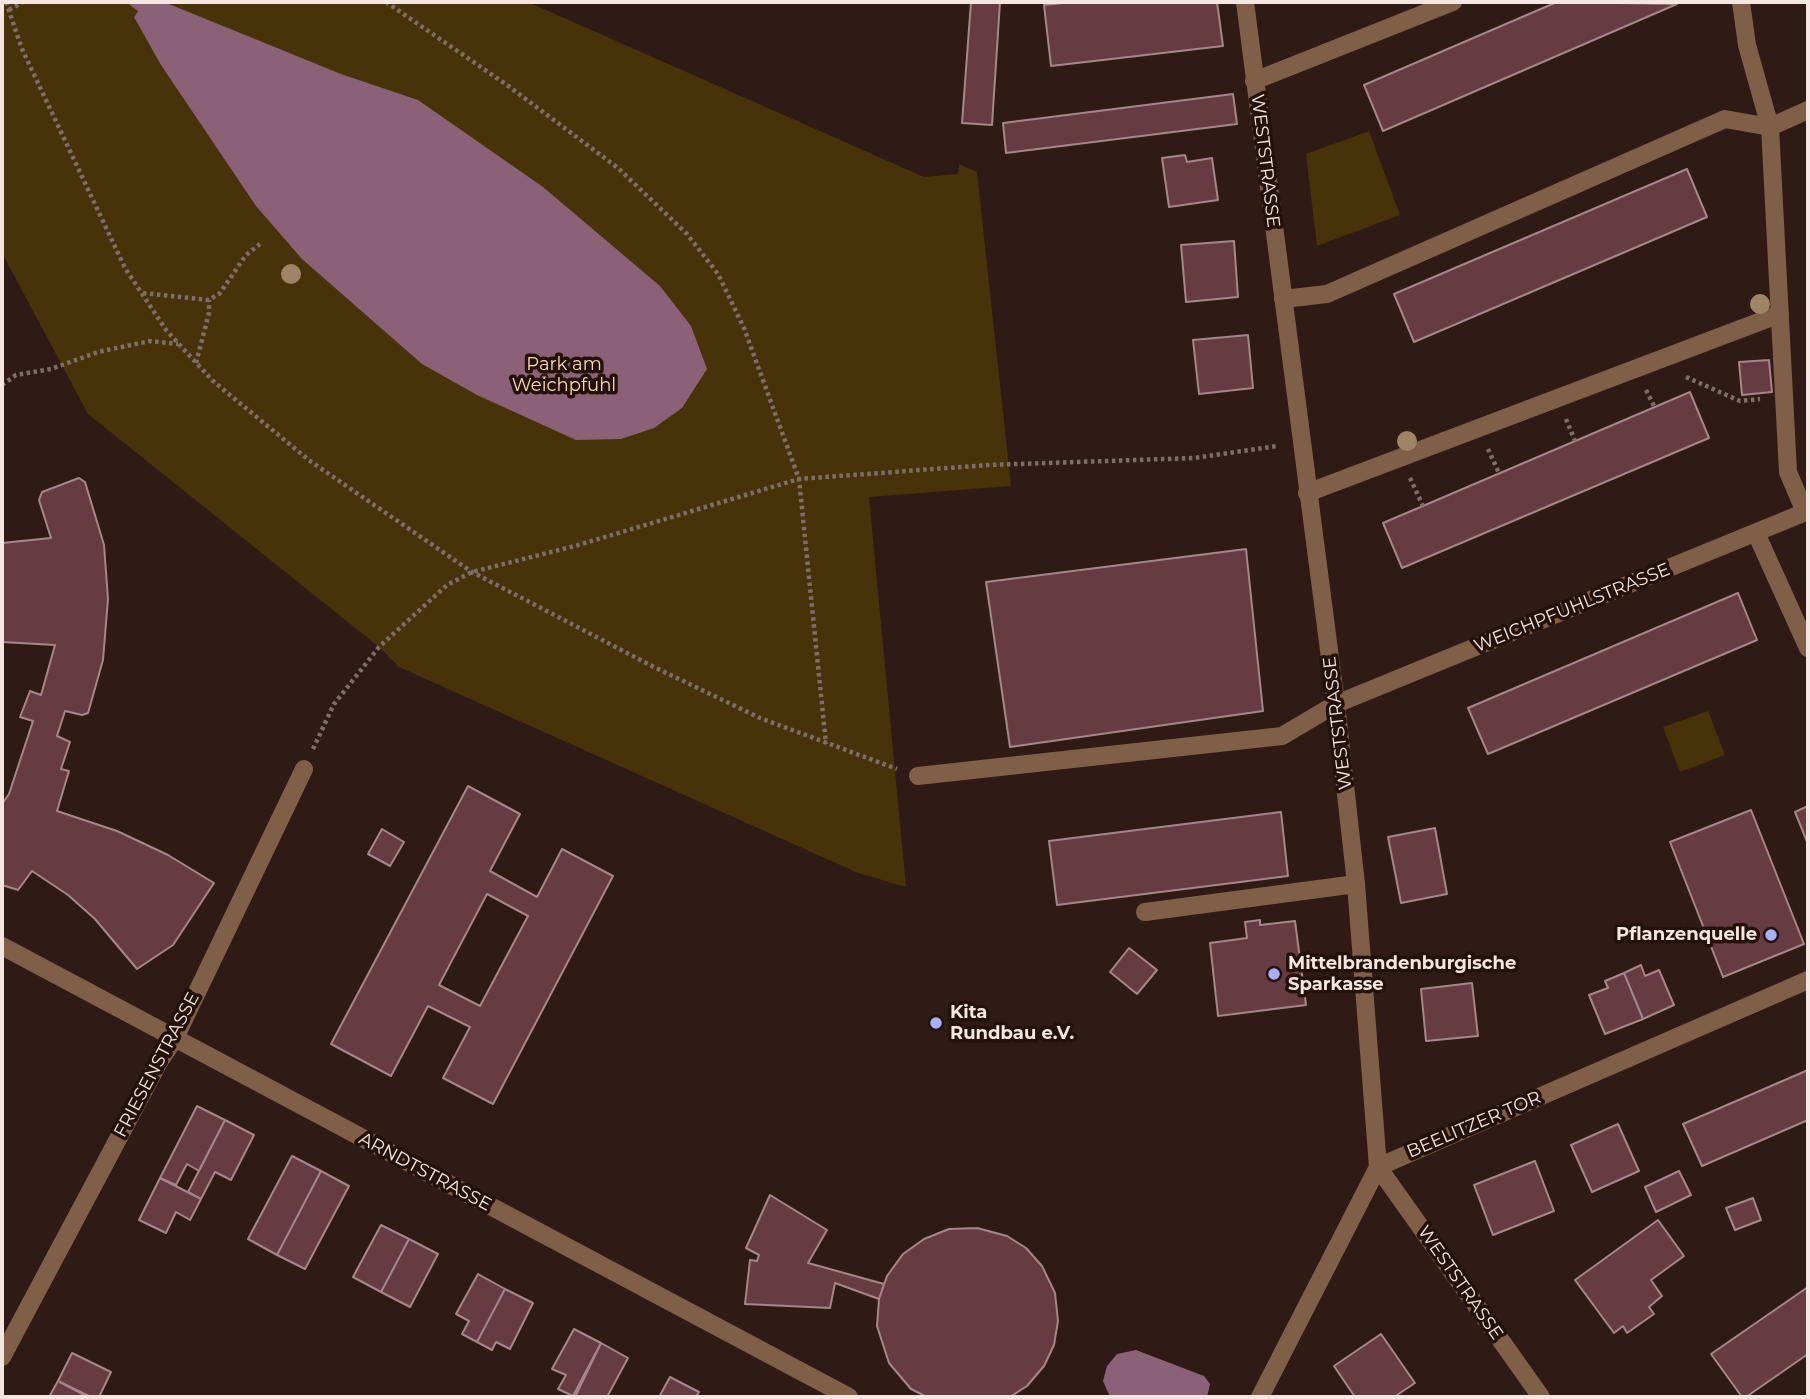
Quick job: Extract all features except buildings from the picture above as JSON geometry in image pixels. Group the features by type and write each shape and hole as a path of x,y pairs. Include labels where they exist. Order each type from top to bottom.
{"street":[{"name":"WESTSTRASSE","path":"1245,2 1336,704 1356,884 1378,1167 1541,1397"},
{"path":"1254,81 1453,2"},
{"path":"1741,2 1747,45 1770,127 1788,472 1807,512"},
{"path":"1283,299 1326,294 1725,119 1770,127 1808,110"},
{"path":"1307,493 1780,314"},
{"name":"WEICHPFUHLSTRASSE","path":"918,776 1282,736 1336,704 1807,512"},
{"path":"1756,533 1808,648"},
{"name":"FRIESENSTRASSE","path":"2,1357 159,1062 175,1038 304,769"},
{"path":"1145,912 1356,884"},
{"name":"ARNDTSTRASSE","path":"2,946 849,1397"},
{"name":"BEELITZER TOR","path":"1378,1167 1808,980"},
{"path":"1260,1397 1378,1167"}],"path":[{"path":"6,2 22,49 125,268 178,344 213,381 310,461 472,572 652,666 760,718 918,776"},
{"path":"9,10 23,2"},
{"path":"386,2 507,85 618,168 687,234 718,274 744,328 799,479 826,744"},
{"path":"209,300 220,293 246,255 260,243"},
{"path":"142,293 200,296 209,300"},
{"path":"196,363 209,313 209,300"},
{"path":"2,385 16,375 51,369 98,352 150,341 178,344"},
{"path":"1683,375 1740,401 1785,397"},
{"path":"1634,393 1658,384"},
{"path":"1553,424 1577,414"},
{"path":"304,769 334,704 379,647 447,585 472,572 575,546 799,479 988,465 1194,458 1300,442"},
{"path":"1475,454 1501,443"},
{"path":"1399,483 1424,474"}],"green space":[{"name":"Park am Weichpfuhl","path":"2,2 528,2 924,177 958,174 959,164 977,172 1011,486 869,497 906,887 858,873 399,667 379,647 88,414 2,253"},
{"path":"1369,131 1400,215 1317,246 1306,154"},
{"path":"1708,711 1725,755 1680,772 1663,727"}],"shaded area":[{"path":"145,2 164,2 341,74 418,100 543,187 660,286 691,326 707,369 682,408 654,428 621,439 576,440 477,395 422,364 302,259 256,206 161,65 134,17"},
{"path":"1136,1350 1204,1376 1210,1384 1207,1397 1110,1397 1103,1381 1107,1366 1117,1354"}],"waterway":[{"path":"134,2 141,7"}],"place":[{"name":"Pflanzenquelle","path":"1771,935"},
{"name":"Mittelbrandenburgische Sparkasse","path":"1274,974"},
{"name":"Kita Rundbau e.V.","path":"936,1023"}]}
